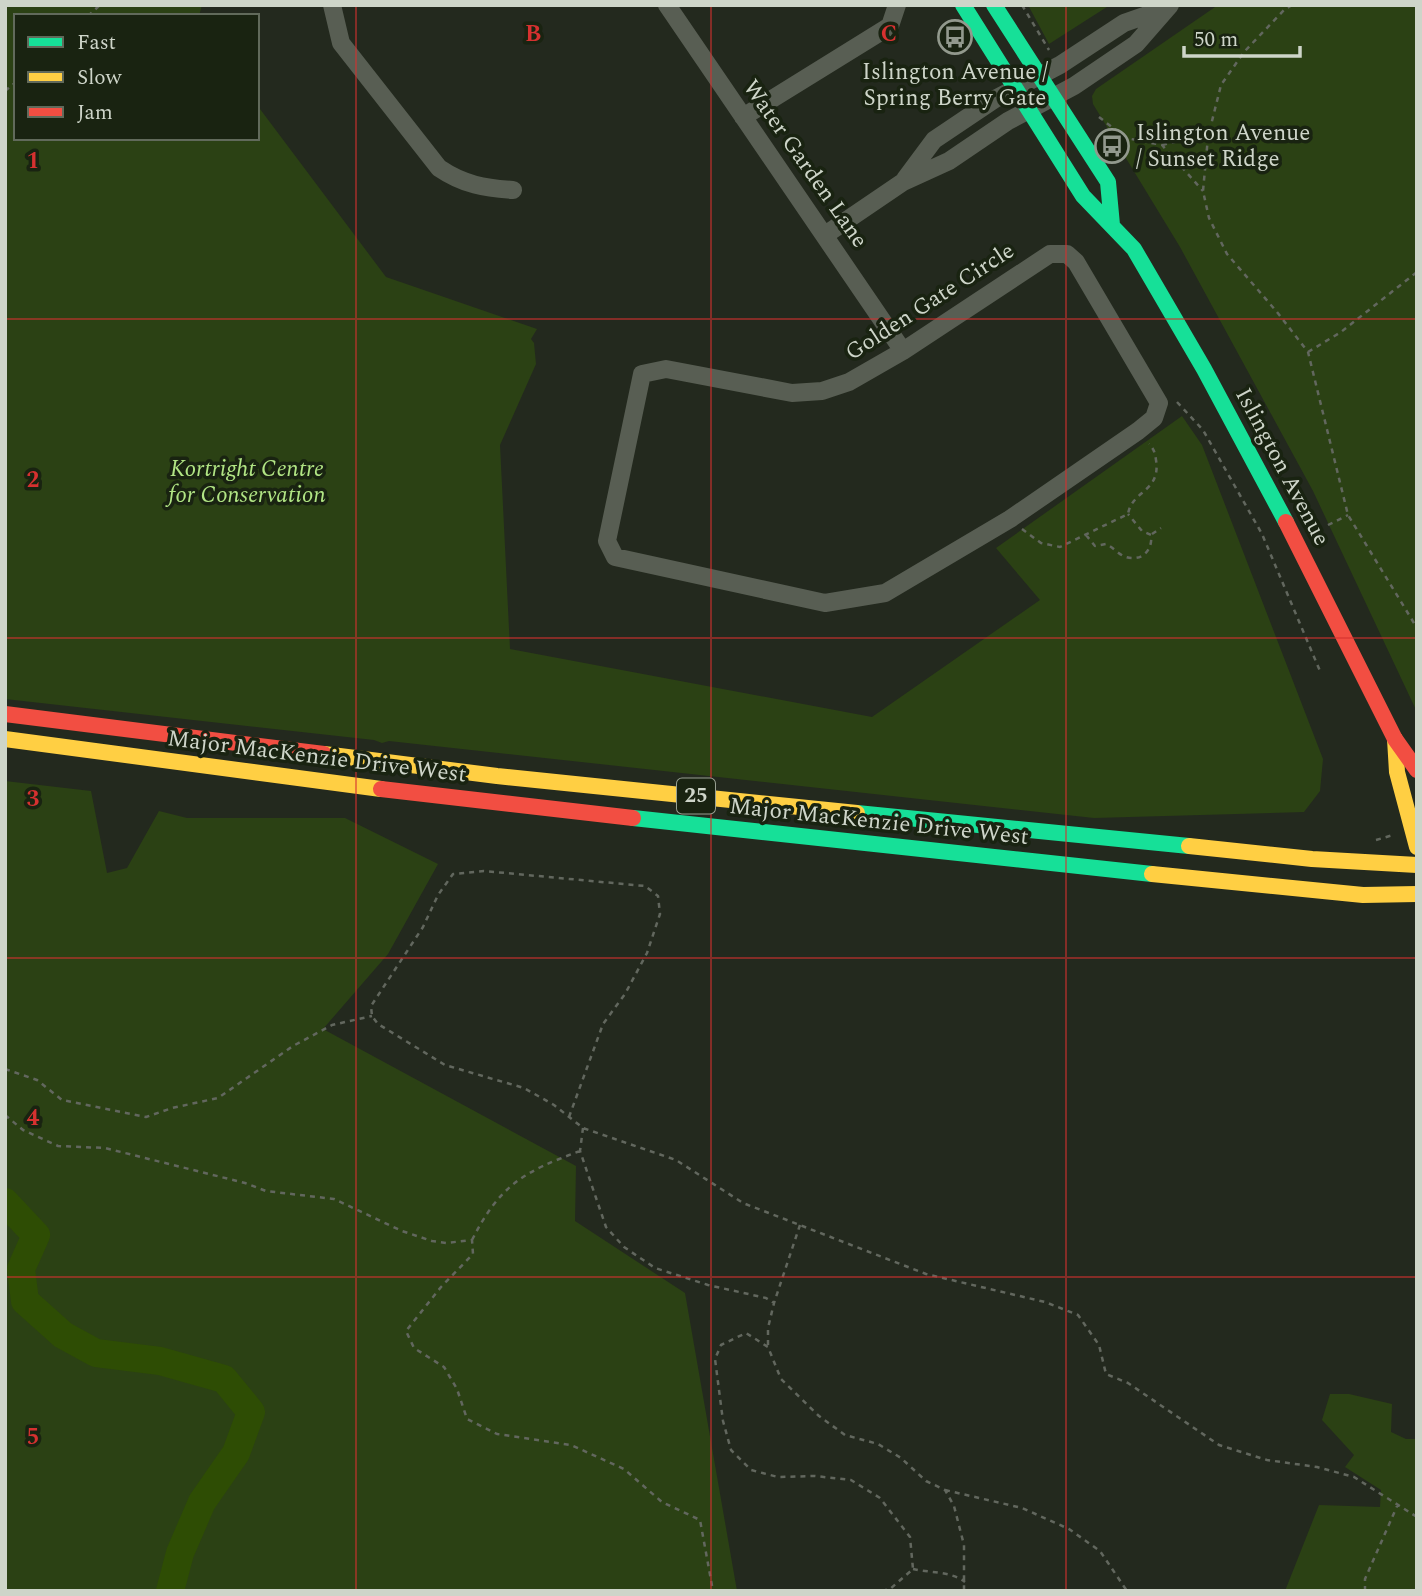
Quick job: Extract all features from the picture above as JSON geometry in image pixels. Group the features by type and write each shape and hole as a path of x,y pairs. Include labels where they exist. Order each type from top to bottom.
{"main road":[{"name":"Islington Avenue","path":"963,5 1083,196 1134,249 1204,369 1301,550 1395,739 1417,770"},
{"path":"994,5 1108,182 1112,225"},
{"name":"Major MacKenzie Drive West","path":"5,714 497,776 1298,857 1417,865"},
{"name":"Major MacKenzie Drive West","path":"5,739 293,779 673,823 1310,891 1363,895 1417,894"},
{"name":"Islington Avenue","path":"1395,739 1397,772 1417,846"}],"street":[{"path":"332,5 341,43 439,168 470,185 513,190"},
{"name":"Water Garden Lane","path":"667,5 903,351"},
{"path":"743,117 890,26 897,5"},
{"path":"903,182 934,140 995,99 1060,65 1125,23 1168,7"},
{"path":"825,235 903,182 949,161 1008,121 1074,86 1136,44 1168,7"},
{"name":"Golden Gate Circle","path":"1050,254 1067,254 1076,262 1159,403 1154,418 1138,432 1010,519 885,593 825,603 615,557 607,541 642,374 666,369 792,393 822,391 849,382 903,351 1050,254"}],"path":[{"path":"1022,5 1049,50"},
{"path":"1292,5 1284,9 1244,52 1221,85 1208,137 1203,191 1209,218 1227,254 1308,352 1348,515 1417,628"},
{"path":"1099,117 1126,138 1162,145 1201,136 1208,137"},
{"path":"1162,145 1203,191"},
{"path":"1308,352 1341,332 1417,272"},
{"path":"1177,402 1203,430 1262,534 1320,671"},
{"path":"1128,514 1130,505 1152,485 1157,473 1155,453 1152,446 1146,443"},
{"path":"1010,519 1032,537 1055,547 1066,546 1078,537 1128,514"},
{"path":"1128,514 1142,531 1151,535"},
{"path":"1328,525 1348,515"},
{"path":"1086,535 1095,546 1107,544 1125,557 1137,558 1149,550 1151,535 1161,528"},
{"path":"569,1117 603,1024 625,994 647,953 660,914 658,896 645,886 484,871 453,874 438,895 423,927 371,1006 372,1016 378,1024 445,1065 524,1088 554,1105 569,1117 583,1128 676,1160 743,1203 926,1274 1045,1302 1078,1315 1099,1345 1106,1374 1128,1383 1219,1445 1267,1460 1317,1467 1354,1477 1417,1517"},
{"path":"5,1069 37,1080 62,1100 146,1117 218,1098 293,1046 332,1025 372,1016"},
{"path":"5,1115 23,1130 58,1146 105,1148 245,1183 266,1191 334,1199 401,1231 432,1241 446,1243 472,1240"},
{"path":"583,1128 580,1151 606,1227 624,1247 655,1268 708,1285 766,1298 774,1303"},
{"path":"580,1151 547,1163 518,1178 487,1212 472,1240 473,1254 441,1287 406,1331 414,1348 444,1367 457,1389 467,1419 497,1434 571,1445 624,1469 662,1502 700,1520 713,1591"},
{"path":"800,1224 768,1328 768,1347 780,1379 819,1416 845,1435 878,1444 901,1458 926,1481 945,1490 1022,1508 1069,1529 1100,1551 1127,1591"},
{"path":"768,1347 746,1333 721,1345 715,1359 723,1421 731,1450 751,1470 778,1477 816,1476 850,1480 880,1498 910,1537 913,1569"},
{"path":"945,1490 954,1506 964,1545 964,1591"},
{"path":"1365,1591 1365,1578 1398,1504"},
{"path":"913,1569 956,1575 965,1582"},
{"path":"882,1591 890,1589 913,1569"}],"green space":[{"name":"Kortright Centre for Conservation","path":"5,5 202,5 200,14 14,14 14,140 259,140 259,108 386,277 537,329 531,339 534,343 536,364 500,445 510,649 872,717 1040,600 996,548 1182,416 1202,445 1323,759 1320,791 1304,812 1094,818 389,741 382,743 5,699"},
{"path":"1028,5 1110,5 1049,44"},
{"path":"1218,5 1417,5 1417,712 1313,491 1180,247 1093,104 1092,96 1096,89"},
{"path":"5,781 91,791 107,873 127,868 159,811 187,818 345,818 438,864 388,954 323,1029 576,1166 575,1221 685,1293 737,1591 5,1591"},
{"path":"1330,1394 1349,1394 1392,1404 1391,1432 1406,1439 1417,1439 1417,1591 1285,1591 1319,1505 1380,1507 1381,1490 1345,1467 1354,1455 1322,1420"}],"waterway":[{"path":"5,1202 36,1235 21,1269 25,1301 63,1335 96,1353 160,1361 224,1379 251,1412 236,1453 202,1502 180,1553 170,1591"}],"traffic: fast":[{"path":"963,5 1083,196 1134,249 1204,369 1286,522"},
{"path":"994,5 1108,182 1112,225"},
{"path":"857,813 1189,846"},
{"path":"633,818 1152,874"}],"traffic: slow":[{"path":"5,739 381,789"},
{"path":"1395,739 1397,772 1417,847"},
{"path":"324,754 497,776 857,813"},
{"path":"1189,846 1312,859 1417,865"},
{"path":"1152,874 1363,895 1417,894"}],"traffic: jam":[{"path":"1286,522 1395,739 1417,770"},
{"path":"5,714 324,754"},
{"path":"381,789 633,818"}],"place":[{"name":"Islington Avenue / Spring Berry Gate","path":"955,37"},
{"name":"Islington Avenue / Sunset Ridge","path":"1112,146"}]}
